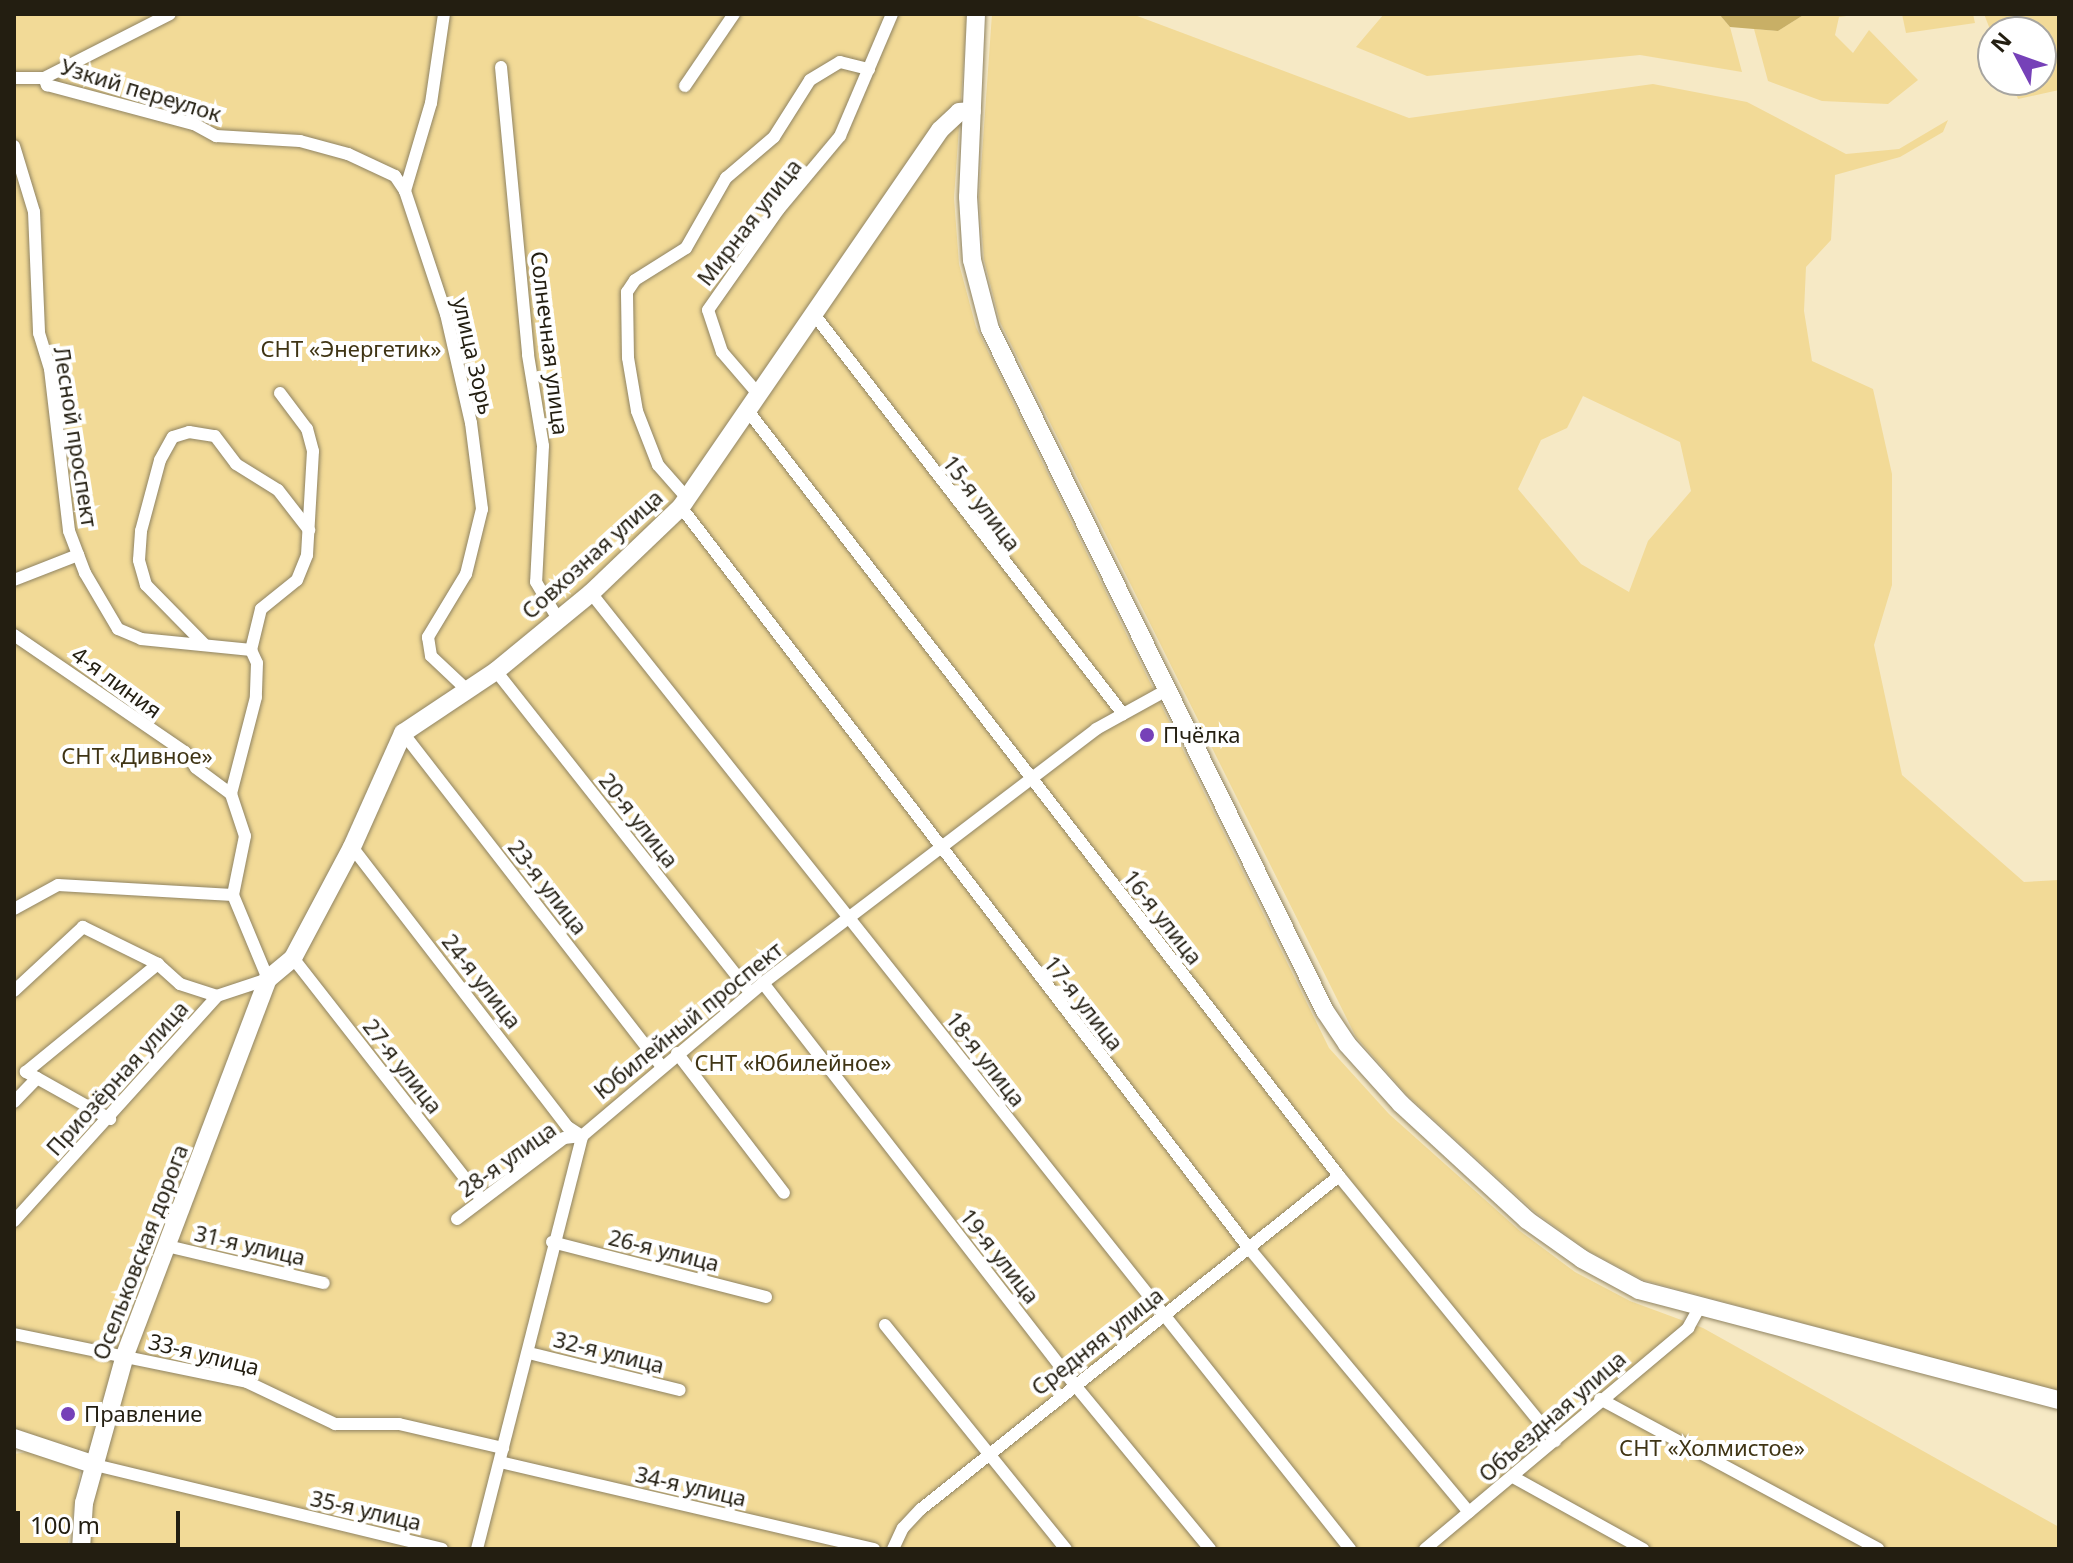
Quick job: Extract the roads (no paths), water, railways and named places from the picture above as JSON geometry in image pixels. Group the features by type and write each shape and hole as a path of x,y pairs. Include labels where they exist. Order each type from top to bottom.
{"main road":[{"path":"976,14 972,111 972,260 990,329 1325,1011 1374,1077 1527,1220 1582,1259 1639,1290 2059,1400"},
{"name":"Совхозная улица","path":"403,733 496,671 591,593 684,503 940,130 959,112 972,111"},
{"path":"268,979 293,958 352,847 403,733"},
{"name":"Осельковская дорога","path":"81,1549 84,1503 125,1355 268,979"},
{"path":"14,1438 95,1465"}],"street":[{"path":"14,78 44,78 170,14"},
{"path":"405,191 431,103 444,14"},
{"path":"685,86 734,14"},
{"path":"869,69 892,14"},
{"name":"17-я улица","path":"869,69 840,62 810,80 774,137 726,178 686,248 635,280 627,292 628,358 637,411 658,465 940,850 1248,1247 1469,1512"},
{"name":"Солнечная улица","path":"501,67 528,355 543,446 536,582 558,619"},
{"name":"Мирная улица","path":"753,403 722,352 708,310 779,209 840,136 869,69"},
{"name":"Узкий переулок","path":"44,78 47,85 194,124 216,136 300,141 348,154 395,176 405,191"},
{"name":"Лесной проспект","path":"14,146 34,212 39,333 50,369 69,531 78,555 118,629 141,639 251,650"},
{"name":"улица Зорь","path":"405,191 446,314 471,423 482,509 466,574 428,637 431,656 466,689"},
{"name":"15-я улица","path":"813,313 1123,714"},
{"path":"14,991 83,927 158,964 180,984 217,996 268,979 233,895 245,836 231,794 256,697 257,663 251,650 261,609 297,580 309,530 313,451 307,429 280,393"},
{"name":"16-я улица","path":"753,403 1030,780 1339,1176 1555,1441"},
{"path":"204,644 146,585 139,560 141,531 160,460 173,437 189,432 215,436 236,464 278,490 309,530"},
{"path":"14,580 78,555"},
{"name":"18-я улица","path":"591,593 1350,1549"},
{"name":"4-я линия","path":"14,635 185,752 196,768 231,794"},
{"name":"20-я улица","path":"496,671 750,993"},
{"name":"Юбилейный проспект","path":"582,1136 661,1066 763,983 1030,780 1123,714 1167,690"},
{"name":"23-я улица","path":"403,733 661,1066"},
{"name":"24-я улица","path":"352,847 568,1127 582,1136"},
{"path":"14,909 58,885 233,895"},
{"name":"27-я улица","path":"293,958 481,1199"},
{"path":"14,1102 26,1072 158,964"},
{"name":"19-я улица","path":"763,983 1074,1384 1210,1549"},
{"name":"Приозёрная улица","path":"14,1221 110,1119 217,996"},
{"path":"677,1053 784,1193"},
{"path":"26,1072 110,1119"},
{"path":"477,1549 529,1353 552,1242 582,1136"},
{"name":"28-я улица","path":"457,1219 564,1138 582,1136"},
{"name":"Средняя улица","path":"893,1549 903,1528 921,1509 1074,1384 1339,1176"},
{"name":"26-я улица","path":"552,1242 766,1297"},
{"name":"31-я улица","path":"167,1246 324,1283"},
{"name":"Объездная улица","path":"1425,1549 1688,1328 1699,1308"},
{"path":"885,1325 1066,1549"},
{"name":"33-я улица","path":"14,1334 247,1382 335,1424 399,1424 503,1448"},
{"name":"32-я улица","path":"529,1353 680,1390"},
{"path":"1600,1399 1878,1549"},
{"name":"34-я улица","path":"500,1462 874,1549"},
{"name":"35-я улица","path":"95,1465 442,1549"},
{"path":"1513,1477 1643,1549"}],"place":[{"name":"Пчёлка","path":"1147,735"},
{"name":"Правление","path":"68,1414"}],"park label":[{"name":"СНТ «Энергетик»","path":"351,349"},
{"name":"СНТ «Дивное»","path":"137,756"},
{"name":"СНТ «Юбилейное»","path":"793,1063"},
{"name":"СНТ «Холмистое»","path":"1712,1448"}]}
